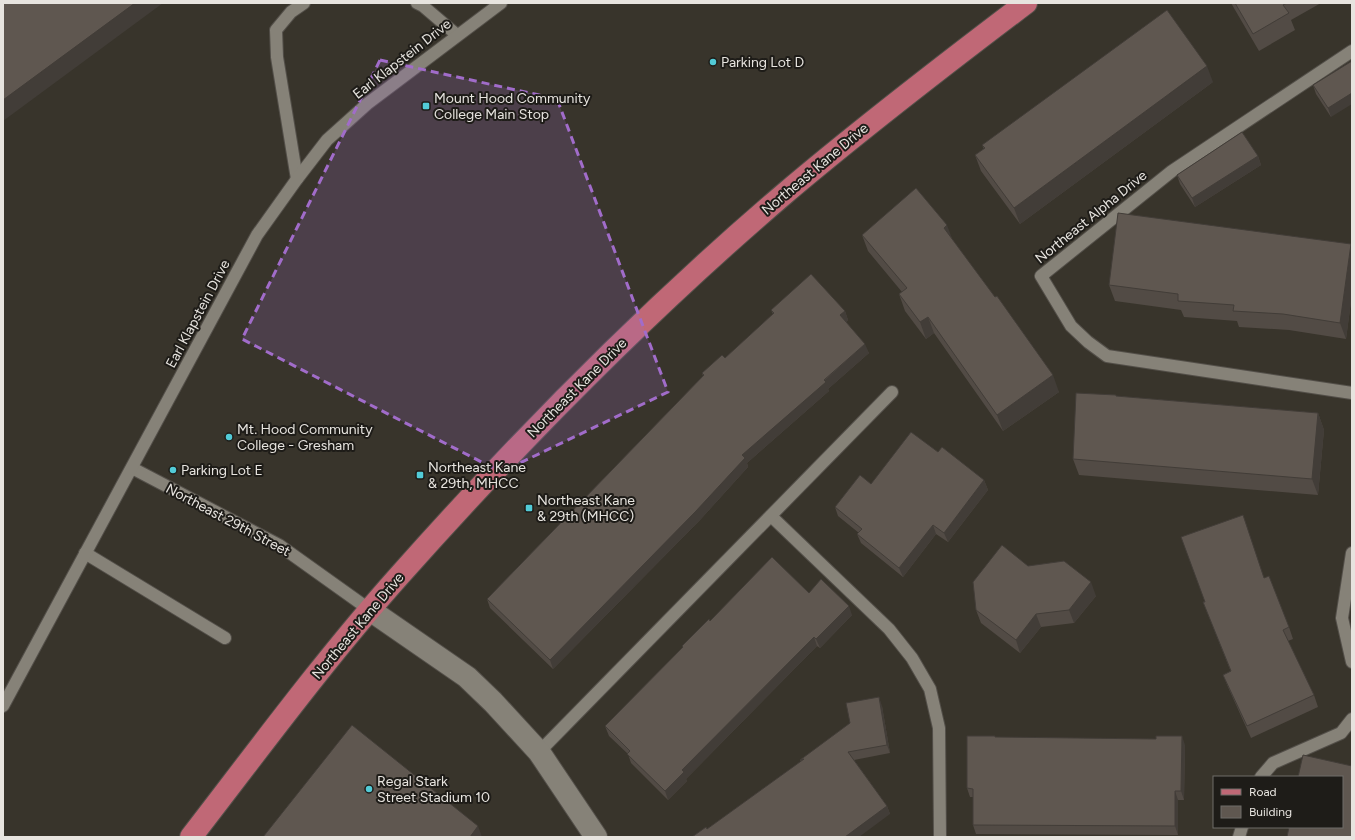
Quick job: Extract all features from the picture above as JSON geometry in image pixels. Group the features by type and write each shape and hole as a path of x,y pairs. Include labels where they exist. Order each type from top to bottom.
{"main road":[{"name":"Northeast Kane Drive","path":"191,837 283,718 370,610 434,537 536,427 625,339 730,242 793,187 882,114 1026,3"}],"street":[{"name":"Northeast 29th Street","path":"370,610 467,677 493,702 538,752 596,837"}],"lane":[{"path":"297,179 277,57 276,30 291,12 304,3"},
{"path":"417,3 423,6 457,35"},
{"name":"Earl Klapstein Drive","path":"3,706 257,235 327,140 367,104 501,3"},
{"name":"Northeast Alpha Drive","path":"1352,51 1172,171 1041,276 1071,326 1088,342 1107,356 1352,393"},
{"path":"538,752 892,392"},
{"name":"Northeast 29th Street","path":"132,468 279,545 370,610"},
{"path":"771,516 889,630 912,658 930,689 939,728 940,837"},
{"path":"85,553 225,638"},
{"path":"1352,553 1342,618 1352,662"},
{"path":"1262,776 1273,763 1342,732 1352,719"}],"highlighted area":[{"path":"380,60 557,99 668,392 501,472 242,339"}],"building":[{"path":"3,3 135,3 3,100"},
{"path":"1235,3 1287,3 1283,5 1289,13 1253,34"},
{"path":"1167,10 1207,66 1014,208 975,155 985,148 982,145"},
{"path":"1352,61 1352,93 1328,108 1313,85"},
{"path":"1242,132 1258,156 1192,198 1177,175"},
{"path":"916,188 947,225 944,228 995,297 997,296 1053,375 997,415 928,317 920,322 899,294 907,288 862,235"},
{"path":"1118,213 1351,244 1340,323 1283,314 1233,311 1234,305 1178,301 1178,294 1109,285"},
{"path":"811,274 845,311 840,315 865,344 824,380 826,382 742,455 745,458 696,511 550,660 487,599 704,375 702,373 722,355 725,358 774,313 771,310"},
{"path":"1076,393 1116,395 1318,413 1312,479 1073,459"},
{"path":"911,432 938,452 942,447 984,480 944,533 933,525 899,568 857,534 862,529 835,507 860,475 871,484"},
{"path":"1243,515 1264,578 1269,576 1289,627 1283,630 1314,695 1247,726 1223,675 1231,671 1203,602 1205,602 1181,537"},
{"path":"1002,545 1028,566 1064,561 1091,582 1069,610 1036,614 1016,640 976,610 973,582"},
{"path":"772,557 809,593 821,579 849,606 816,639 814,637 682,770 684,772 665,791 627,754 630,751 605,726 683,647 682,646 709,619 710,621"},
{"path":"879,697 887,745 848,752 887,806 845,837 692,837 706,827 707,829 804,759 800,760 850,723 846,703"},
{"name":"Regal Stark Street Stadium 10","path":"352,725 478,826 470,837 263,837"},
{"path":"967,736 1156,739 1156,736 1182,736 1181,791 1175,791 1175,826 973,825 973,789 967,788"},
{"path":"1303,755 1352,766 1352,837 1287,837 1289,828 1343,828 1343,776 1298,776"}],"place":[{"name":"Parking Lot D","path":"713,62"},
{"name":"Mount Hood Community College Main Stop","path":"426,106"},
{"name":"Mt. Hood Community College - Gresham","path":"229,437"},
{"name":"Parking Lot E","path":"173,470"},
{"name":"Northeast Kane & 29th, MHCC","path":"420,475"},
{"name":"Northeast Kane & 29th (MHCC)","path":"529,508"},
{"name":"Regal Stark Street Stadium 10","path":"369,789"}]}
